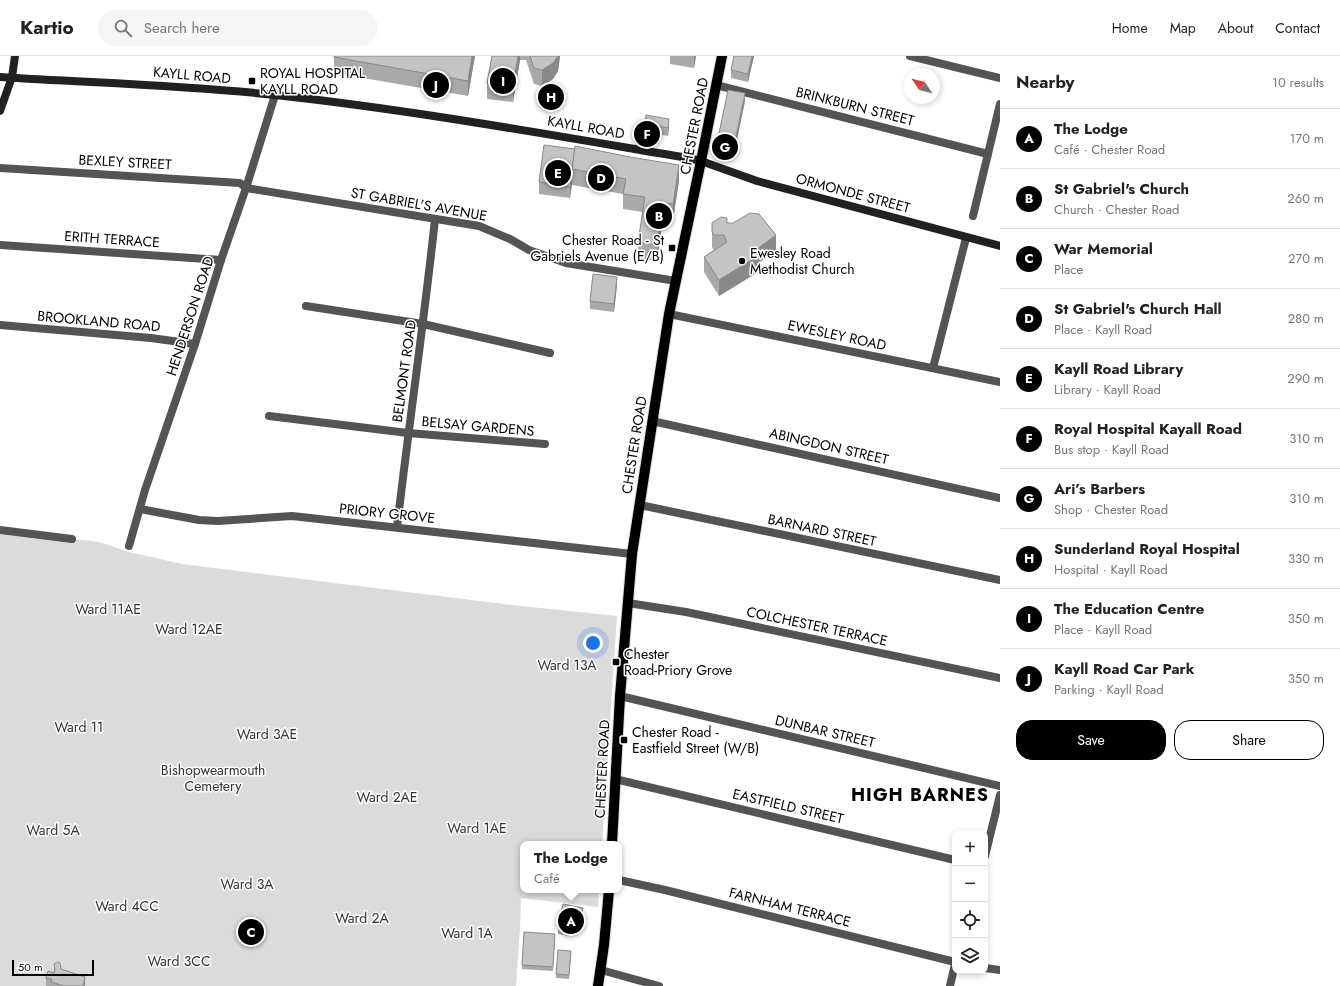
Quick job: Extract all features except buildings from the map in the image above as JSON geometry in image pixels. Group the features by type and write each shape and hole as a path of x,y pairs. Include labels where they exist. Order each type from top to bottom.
{"main road":[{"name":"CHESTER ROAD","path":"612,841 620,696 632,554 669,314 702,161 722,56"},
{"path":"598,986 609,893"}],"street":[{"path":"0,111 12,77 15,56"},
{"path":"910,56 1000,78"},
{"name":"KAYLL ROAD","path":"0,76 161,85 275,95 472,121 702,161"},
{"name":"BRINKBURN STREET","path":"716,85 988,154"},
{"name":"HENDERSON ROAD","path":"128,546 145,490 246,188 275,95"},
{"path":"973,216 1000,104"},
{"name":"ORMONDE STREET","path":"702,161 757,181 1000,246"},
{"name":"BEXLEY STREET","path":"0,168 205,180 240,183 246,188"},
{"name":"ST GABRIEL'S AVENUE","path":"246,188 478,226 510,238 529,250 566,263 676,281"},
{"name":"BELMONT ROAD","path":"397,527 408,432 424,324 435,219"},
{"path":"933,368 966,238"},
{"name":"ERITH TERRACE","path":"0,245 221,260"},
{"path":"306,306 424,324 550,353"},
{"name":"EWESLEY ROAD","path":"669,314 1000,382"},
{"name":"BROOKLAND ROAD","path":"0,325 151,338 195,344"},
{"name":"BELSAY GARDENS","path":"269,416 408,432 545,444"},
{"name":"ABINGDON STREET","path":"652,421 1000,498"},
{"name":"BARNARD STREET","path":"640,505 1000,580"},
{"name":"PRIORY GROVE","path":"140,509 199,520 232,520 292,516 632,554"},
{"path":"0,530 72,539"},
{"name":"COLCHESTER TERRACE","path":"628,603 686,612 1000,678"},
{"name":"DUNBAR STREET","path":"620,696 1000,786"},
{"name":"EASTFIELD STREET","path":"615,779 952,859"},
{"path":"988,844 1000,795"},
{"name":"FARNHAM TERRACE","path":"622,881 703,899 952,962"},
{"path":"988,968 1000,970"},
{"path":"601,970 659,986"},
{"path":"950,986 953,974"}],"green space":[{"name":"Bishopwearmouth Cemetery","path":"0,530 99,542 129,552 182,564 521,606 617,616 602,841 520,841 520,893 599,893 598,907 521,898 516,986 0,986"}],"place":[{"name":"ROYAL HOSPITAL KAYLL ROAD","path":"252,81"},
{"name":"The Education Centre","path":"503,81"},
{"name":"Kayll Road Car Park","path":"436,85"},
{"name":"Sunderland Royal Hospital","path":"551,97"},
{"name":"Royal Hospital Kayall Road","path":"647,134"},
{"name":"Ari’s Barbers","path":"725,147"},
{"name":"Kayll Road Library","path":"558,173"},
{"name":"St Gabriel's Church Hall","path":"601,178"},
{"name":"St Gabriel's Church","path":"659,216"},
{"name":"Chester Road - St Gabriels Avenue (E/B)","path":"672,248"},
{"name":"Ewesley Road Methodist Church","path":"742,261"},
{"name":"Chester Road-Priory Grove","path":"616,662"},
{"name":"Chester Road - Eastfield Street (W/B)","path":"624,740"},
{"name":"The Lodge","path":"571,921"},
{"name":"War Memorial","path":"251,932"}],"district":[{"name":"HIGH BARNES","path":"920,795"}],"park label":[{"name":"Ward 11AE","path":"108,609"},
{"name":"Ward 12AE","path":"189,629"},
{"name":"Ward 13A","path":"567,665"},
{"name":"Ward 11","path":"79,727"},
{"name":"Ward 3AE","path":"267,734"},
{"name":"Ward 2AE","path":"387,797"},
{"name":"Ward 1AE","path":"477,828"},
{"name":"Ward 5A","path":"53,830"},
{"name":"Ward 3A","path":"247,884"},
{"name":"Ward 4CC","path":"127,906"},
{"name":"Ward 2A","path":"362,918"},
{"name":"Ward 1A","path":"467,933"},
{"name":"Ward 3CC","path":"179,961"}]}
